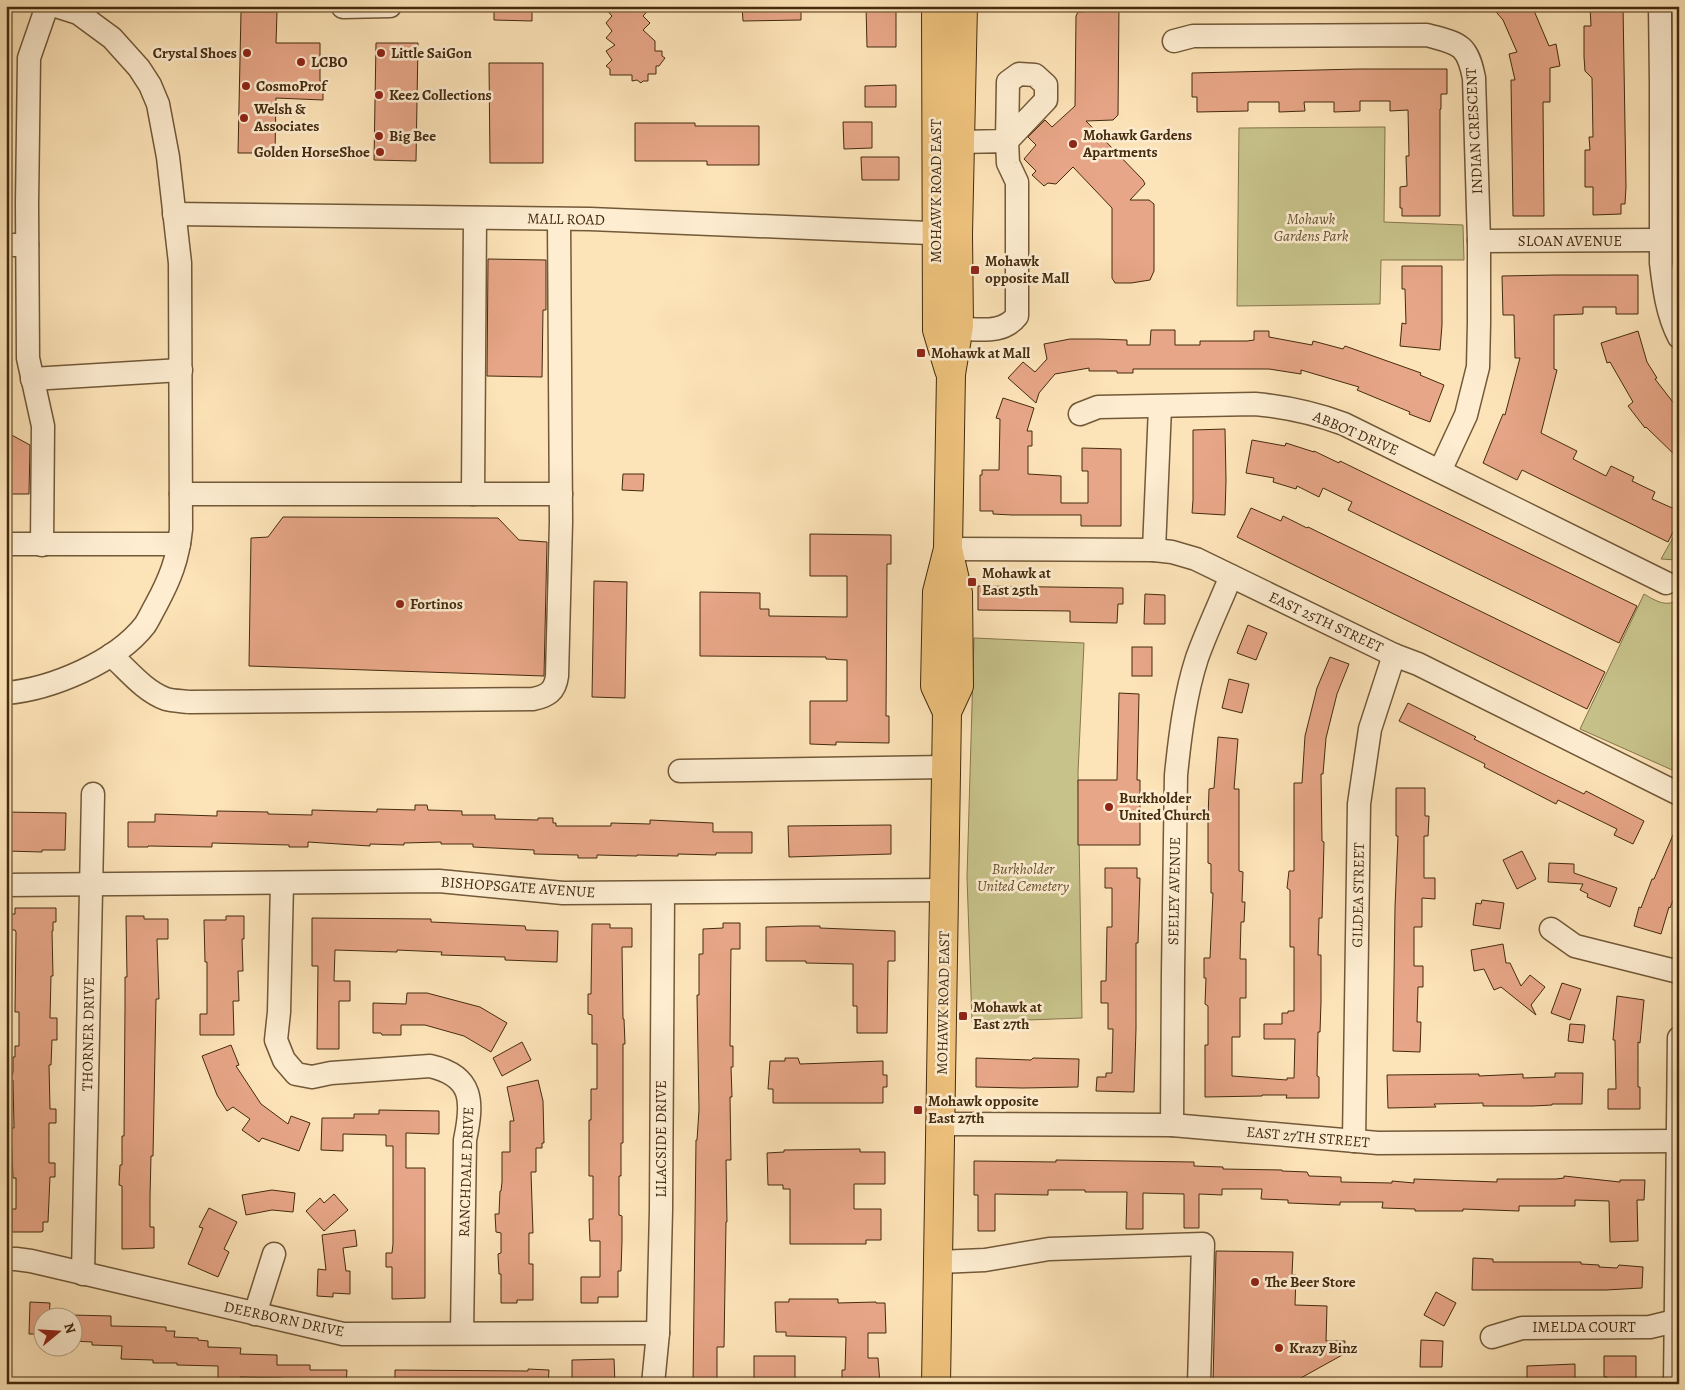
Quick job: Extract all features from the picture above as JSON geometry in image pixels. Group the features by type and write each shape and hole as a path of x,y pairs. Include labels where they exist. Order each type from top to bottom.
{"main road":[{"name":"MOHAWK ROAD EAST","path":"936,6 947,234 959,329 950,374 948,549 958,593 959,686 947,712 936,1384"},
{"name":"MOHAWK ROAD EAST","path":"950,374 937,330 947,234 960,142 963,6"}],"street":[{"path":"42,545 43,426 28,358 17,245 30,58 47,6"},
{"path":"6,693 58,682 111,655 128,642 145,625 170,578 177,558 179,544 181,494 180,263 168,157 158,104 140,68 112,38 78,13 56,6"},
{"path":"343,7 390,6"},
{"path":"1660,6 1660,240 1664,291 1669,313 1679,337"},
{"name":"INDIAN CRESCENT","path":"1174,41 1193,36 1427,35 1461,46 1470,60 1474,78 1479,242 1478,367 1466,415 1440,471"},
{"path":"959,329 1001,329 1011,323 1017,316 1017,182 1008,163 1007,141 960,142"},
{"name":"MALL ROAD","path":"174,214 559,219 947,234"},
{"path":"473,494 474,218"},
{"path":"111,655 147,688 168,699 179,701 533,699 541,697 554,689 557,676 561,494 559,219"},
{"name":"SLOAN AVENUE","path":"1479,242 1660,240"},
{"path":"32,379 181,370"},
{"name":"ABBOT DRIVE","path":"1080,414 1098,407 1255,404 1280,406 1316,413 1344,424 1666,583"},
{"path":"1154,550 1160,407"},
{"path":"181,494 561,494"},
{"path":"6,544 179,544"},
{"name":"EAST 25TH STREET","path":"948,549 1154,550 1172,552 1196,559 1394,655 1418,664 1679,794"},
{"name":"SEELEY AVENUE","path":"1172,1125 1176,775 1179,746 1189,687 1197,659 1231,576"},
{"name":"GILDEA STREET","path":"1354,1141 1359,804 1370,730 1394,655"},
{"path":"680,771 946,768"},
{"name":"THORNER DRIVE","path":"83,1274 93,794"},
{"name":"RANCHDALE DRIVE","path":"282,882 279,1012 276,1040 284,1060 296,1074 312,1077 331,1073 430,1066 444,1069 460,1080 468,1095 470,1113 465,1140 462,1333"},
{"name":"BISHOPSGATE AVENUE","path":"6,885 439,882 563,894 944,890"},
{"name":"LILACSIDE DRIVE","path":"654,1384 658,1333 663,893"},
{"path":"1551,929 1575,946 1679,972"},
{"path":"1675,1384 1678,1320 1676,1141 1679,1038"},
{"name":"EAST 27TH STREET","path":"940,1124 1172,1125 1378,1142 1676,1141"},
{"path":"939,1262 986,1260 1049,1249 1203,1244 1199,1384"},
{"path":"255,1314 274,1254"},
{"name":"DEERBORN DRIVE","path":"6,1259 31,1261 343,1334 658,1333"},
{"name":"IMELDA COURT","path":"1492,1337 1522,1328 1650,1327 1678,1320"}],"green space":[{"name":"Mohawk Gardens Park","path":"1385,127 1384,222 1463,225 1464,260 1381,260 1380,304 1237,306 1239,128"},
{"path":"1679,527 1679,562 1677,560 1661,559"},
{"path":"1644,594 1657,601 1666,603 1675,602 1679,599 1679,773 1580,729"},
{"name":"Burkholder United Cemetery","path":"974,638 1084,643 1078,773 1082,1018 972,1022 967,877"}],"building":[{"path":"494,6 532,6 532,21 494,20"},
{"path":"603,6 652,6 643,16 650,23 643,30 655,41 655,51 662,51 662,56 665,58 659,66 656,66 656,74 648,74 648,81 641,83 637,80 632,81 632,75 610,75 610,69 606,66 612,60 606,51 615,45 606,38 612,31 606,23 612,16"},
{"path":"742,6 801,6 801,20 743,21"},
{"path":"866,6 896,6 896,47 867,47"},
{"name":"Mohawk Gardens Apartments","path":"1083,6 1119,6 1118,115 1113,120 1086,121 1143,180 1145,184 1130,200 1149,200 1154,204 1154,271 1150,280 1115,283 1112,278 1112,208 1073,167 1056,184 1048,183 1044,186 1032,175 1036,171 1024,159 1036,145 1028,137 1045,120 1052,127 1075,106 1076,16 1078,12 1083,12"},
{"path":"1491,6 1532,6 1549,46 1556,44 1560,66 1550,68 1550,102 1543,102 1544,216 1513,216 1511,80 1515,80 1509,54 1517,52 1503,20"},
{"path":"1590,6 1623,6 1626,187 1625,204 1621,204 1621,214 1593,215 1593,187 1585,187 1585,150 1590,150 1589,137 1593,137 1592,78 1585,71 1584,57 1584,26 1591,26"},
{"path":"241,12 277,12 276,43 320,43 320,81 321,85 323,85 323,100 276,98 275,153 238,153"},
{"path":"376,43 418,43 416,161 374,160"},
{"path":"489,63 543,63 543,163 490,163"},
{"path":"1447,69 1447,94 1441,94 1440,109 1440,216 1402,216 1400,187 1407,186 1406,156 1409,156 1408,110 1390,111 1390,101 1360,101 1360,111 1334,112 1334,102 1304,102 1305,111 1279,112 1279,102 1248,102 1248,111 1197,112 1197,97 1192,97 1192,73"},
{"path":"896,85 896,107 865,107 865,86"},
{"path":"843,122 872,122 872,148 844,149"},
{"path":"635,123 695,123 695,126 759,126 759,165 707,165 707,161 635,161"},
{"path":"861,157 899,157 899,180 862,180"},
{"path":"488,259 546,260 546,310 543,310 542,377 487,376"},
{"path":"1402,266 1442,266 1440,350 1400,346 1402,323 1406,324 1405,289 1402,289"},
{"path":"1638,275 1638,314 1616,314 1616,307 1583,307 1583,314 1554,315 1554,369 1557,370 1541,433 1577,451 1573,459 1606,476 1611,466 1634,477 1632,481 1655,492 1652,499 1679,511 1679,520 1668,542 1522,470 1517,480 1483,463 1503,414 1505,415 1520,358 1515,358 1514,315 1503,315 1502,276"},
{"path":"1151,330 1175,330 1175,345 1200,345 1200,341 1254,340 1254,331 1269,331 1269,337 1312,345 1313,341 1343,349 1345,346 1421,373 1420,375 1444,385 1430,422 1357,390 1359,387 1301,370 1301,374 1269,369 1133,369 1133,373 1117,373 1117,371 1089,371 1089,368 1055,374 1039,393 1036,403 1008,378 1023,362 1035,372 1047,359 1044,344 1070,339 1099,339 1127,340 1127,345 1150,345"},
{"path":"1638,331 1647,362 1657,378 1655,379 1679,410 1679,459 1645,428 1628,406 1633,402 1610,362 1607,363 1601,343"},
{"path":"1003,398 1034,408 1027,431 1032,431 1032,446 1028,446 1028,474 1061,476 1061,503 1088,503 1088,471 1082,471 1082,448 1121,449 1121,526 1081,526 1081,515 1012,515 993,514 993,511 980,511 980,475 982,475 982,470 999,470 1000,419 996,418"},
{"path":"1225,429 1225,515 1192,513 1193,430"},
{"path":"6,432 30,445 29,494 6,494"},
{"path":"1252,440 1285,446 1286,443 1314,451 1339,463 1340,461 1637,606 1619,643 1348,510 1352,502 1323,488 1319,497 1297,486 1296,489 1273,482 1274,478 1246,473"},
{"path":"623,474 644,474 643,491 622,490"},
{"path":"1251,508 1281,521 1283,516 1308,527 1605,672 1587,709 1237,537"},
{"name":"Fortinos","path":"283,517 498,518 519,540 547,542 544,676 249,666 251,538 268,537"},
{"path":"810,534 891,535 891,564 887,564 886,716 889,716 889,743 836,742 836,745 810,744 810,701 847,701 847,660 826,659 826,657 700,656 700,592 760,593 760,609 769,609 769,616 847,617 847,576 810,576"},
{"path":"594,581 627,582 625,698 592,697"},
{"path":"978,586 1123,588 1123,604 1118,604 1117,623 1070,622 1070,611 978,610"},
{"path":"1145,594 1165,595 1165,624 1144,624"},
{"path":"1248,625 1267,633 1256,660 1237,653"},
{"path":"1132,647 1152,647 1152,676 1132,676"},
{"path":"1330,657 1349,664 1337,694 1326,738 1323,774 1321,774 1322,841 1324,842 1322,918 1319,918 1318,955 1321,955 1321,1002 1317,1076 1319,1077 1319,1098 1286,1098 1287,1095 1205,1097 1205,1045 1208,1045 1208,1006 1205,1004 1206,978 1204,978 1204,958 1210,958 1213,893 1211,893 1211,864 1208,863 1209,789 1214,788 1218,737 1238,739 1234,789 1239,789 1239,871 1243,872 1242,902 1245,902 1244,922 1241,922 1240,959 1246,959 1246,998 1240,998 1240,1037 1232,1037 1232,1076 1287,1080 1287,1078 1294,1078 1295,1039 1264,1039 1264,1024 1282,1024 1282,1013 1294,1011 1294,947 1290,947 1290,890 1287,888 1289,871 1294,871 1294,783 1302,783 1305,736 1317,688"},
{"path":"1229,679 1249,684 1242,713 1222,708"},
{"name":"Burkholder United Church","path":"1119,693 1139,694 1137,780 1140,780 1140,845 1078,845 1078,780 1117,780"},
{"path":"1408,703 1476,737 1474,739 1539,772 1584,794 1586,791 1644,821 1633,844 1614,835 1617,829 1558,800 1556,804 1484,767 1485,764 1399,721"},
{"path":"1396,788 1425,788 1425,816 1429,816 1428,836 1424,836 1424,878 1435,878 1435,899 1422,898 1422,927 1414,927 1414,966 1423,966 1423,987 1418,987 1417,1022 1421,1022 1420,1052 1393,1051 1398,836 1396,836"},
{"path":"415,805 427,805 428,810 462,811 462,815 495,815 495,819 538,820 538,818 553,818 553,823 556,823 556,826 611,826 611,823 650,824 650,820 713,823 713,832 752,832 752,853 716,853 716,855 678,854 678,856 597,855 597,858 578,858 578,855 534,854 534,850 473,847 473,844 441,844 441,842 404,843 404,845 370,844 370,846 308,842 308,847 212,843 212,847 128,847 128,822 155,822 155,814 217,816 217,811 312,815 312,810 377,812 377,809 415,810"},
{"path":"6,812 66,813 65,850 42,850 42,852 6,851"},
{"path":"1679,821 1679,886 1669,907 1661,934 1634,926 1639,907 1641,908 1652,879 1654,879"},
{"path":"891,825 891,854 789,857 788,826"},
{"path":"1522,851 1536,879 1517,889 1503,860"},
{"path":"1549,863 1574,864 1574,873 1617,888 1610,907 1587,897 1588,894 1580,890 1583,884 1548,882"},
{"path":"1105,868 1137,868 1137,878 1140,878 1138,943 1136,943 1134,1092 1096,1091 1097,1077 1106,1077 1106,1073 1112,1073 1113,1029 1108,1029 1108,1003 1101,1003 1101,981 1106,981 1107,927 1112,927 1112,888 1105,888"},
{"path":"1482,900 1504,903 1500,929 1473,925 1476,903 1481,904"},
{"path":"15,908 56,908 56,922 53,922 52,931 53,976 51,976 50,1018 57,1018 57,1040 52,1040 51,1065 49,1065 50,1109 56,1109 56,1123 49,1123 49,1163 55,1163 55,1177 50,1177 48,1222 43,1222 43,1231 41,1232 12,1232 12,1209 16,1209 16,1178 13,1178 11,1128 14,1128 13,1080 11,1080 15,1046 19,1046 19,1012 15,1012 16,932 15,930 6,930 6,914 15,914"},
{"path":"126,916 144,916 144,919 168,919 168,939 157,939 159,999 156,999 153,1156 151,1156 150,1197 150,1227 154,1227 154,1248 122,1249 122,1186 119,1185 120,1165 122,1165 122,1136 124,1136 125,977 127,977"},
{"path":"226,916 244,916 244,939 242,939 243,971 238,971 239,1001 233,1001 234,1035 200,1035 200,1014 207,1014 207,962 205,962 204,920 226,920"},
{"path":"312,918 431,919 431,922 525,926 526,930 558,931 557,962 505,960 505,957 441,955 442,952 335,950 334,981 350,981 350,1001 339,1001 339,1049 317,1049 318,966 312,966"},
{"path":"723,923 740,923 740,949 731,949 730,1046 733,1046 733,1067 731,1067 732,1097 730,1097 731,1160 726,1160 727,1222 724,1347 717,1347 717,1384 693,1384 696,1140 699,1110 697,995 699,995 699,954 703,954 703,929 723,928"},
{"path":"592,924 610,924 610,928 632,928 632,947 622,947 625,1044 623,1044 623,1143 621,1143 621,1176 619,1176 619,1215 622,1216 622,1241 621,1271 618,1271 618,1297 598,1297 598,1303 581,1303 581,1277 600,1277 600,1241 590,1241 589,1219 593,1219 593,1176 589,1176 589,1120 591,1120 591,1089 597,1089 597,1044 592,1044 592,1015 588,1014 588,994 591,994"},
{"path":"820,926 820,928 895,931 895,961 888,961 887,1033 857,1033 857,1006 853,1006 853,964 766,961 766,927"},
{"path":"1503,944 1506,963 1510,963 1521,986 1530,975 1545,987 1531,1005 1536,1015 1501,987 1494,990 1484,969 1474,971 1471,950"},
{"path":"1562,983 1581,989 1570,1020 1551,1013"},
{"path":"407,993 427,993 480,1007 507,1023 491,1052 464,1036 425,1025 401,1025 401,1035 373,1033 373,1003 406,1004"},
{"path":"1617,996 1644,1000 1640,1043 1638,1042 1640,1109 1608,1109 1608,1089 1616,1089 1615,1040 1613,1040"},
{"path":"1570,1024 1585,1025 1583,1043 1568,1041"},
{"path":"522,1042 531,1060 502,1076 493,1058"},
{"path":"231,1045 239,1065 236,1066 261,1104 288,1124 291,1116 310,1123 299,1151 262,1138 259,1142 242,1130 250,1119 233,1107 227,1111 217,1095 202,1056"},
{"path":"785,1058 798,1058 800,1064 883,1061 883,1075 887,1075 887,1087 883,1087 883,1103 773,1103 773,1089 768,1089 770,1061 785,1061"},
{"path":"976,1058 1079,1059 1078,1087 976,1087"},
{"path":"1555,1073 1583,1073 1582,1104 1483,1106 1483,1103 1434,1104 1436,1107 1388,1108 1387,1075 1479,1074 1479,1076 1523,1074 1523,1078 1555,1077"},
{"path":"538,1080 543,1101 544,1143 542,1143 542,1148 536,1148 536,1172 531,1172 533,1233 529,1233 529,1264 533,1264 533,1300 501,1303 501,1274 499,1274 498,1254 501,1253 501,1233 496,1232 495,1214 499,1214 502,1152 510,1152 510,1121 514,1121 507,1087"},
{"path":"379,1110 439,1111 439,1134 406,1133 406,1168 425,1168 425,1298 392,1299 392,1267 386,1267 386,1253 392,1253 393,1244 393,1146 386,1146 386,1135 343,1134 343,1151 321,1150 322,1118 354,1118 354,1114 379,1114"},
{"path":"860,1149 860,1152 885,1152 885,1184 854,1184 854,1209 881,1209 881,1240 866,1240 866,1244 790,1244 790,1189 783,1189 783,1185 768,1185 767,1153 784,1152 784,1150"},
{"path":"1056,1160 1194,1162 1194,1166 1223,1167 1223,1169 1307,1172 1309,1176 1341,1177 1341,1182 1392,1183 1392,1181 1414,1183 1414,1179 1497,1182 1497,1179 1556,1179 1564,1178 1564,1176 1620,1182 1620,1180 1645,1180 1644,1200 1637,1200 1638,1241 1610,1242 1609,1201 1575,1200 1575,1206 1519,1206 1519,1211 1463,1209 1463,1211 1415,1211 1415,1209 1382,1208 1383,1202 1340,1202 1340,1205 1288,1203 1288,1200 1261,1199 1262,1189 1222,1189 1222,1195 1199,1194 1199,1228 1184,1228 1184,1194 1143,1193 1143,1229 1126,1229 1127,1192 1048,1190 1048,1195 995,1194 995,1231 978,1231 978,1195 974,1195 974,1161 1056,1162"},
{"path":"272,1190 295,1193 293,1212 272,1210 246,1215 242,1195"},
{"path":"334,1194 348,1210 324,1231 306,1211 320,1198 324,1203"},
{"path":"209,1208 237,1222 224,1249 229,1252 218,1277 188,1264 203,1228 199,1227"},
{"path":"355,1230 357,1246 343,1248 346,1271 350,1271 350,1294 333,1293 333,1297 317,1296 318,1269 326,1270 322,1235"},
{"name":"Krazy Binz","path":"1216,1251 1293,1252 1292,1275 1296,1275 1295,1305 1327,1306 1326,1341 1345,1341 1344,1354 1290,1384 1213,1384"},
{"path":"1473,1258 1493,1259 1493,1262 1581,1262 1581,1264 1599,1265 1599,1267 1617,1268 1619,1265 1643,1267 1642,1288 1606,1290 1472,1290"},
{"path":"1436,1292 1456,1303 1444,1326 1424,1315"},
{"path":"789,1299 838,1299 838,1303 885,1303 886,1333 868,1333 868,1358 878,1358 880,1384 842,1384 842,1370 845,1370 846,1337 786,1336 786,1332 776,1332 775,1302 789,1302"},
{"path":"30,1302 50,1303 50,1308 32,1308 32,1334 29,1334"},
{"path":"82,1315 111,1316 111,1326 166,1327 166,1331 175,1331 174,1337 198,1338 198,1340 208,1341 208,1347 241,1348 240,1354 277,1355 277,1365 310,1365 310,1370 347,1370 346,1384 290,1384 290,1379 283,1378 240,1377 240,1380 218,1380 218,1366 177,1365 177,1363 153,1363 153,1360 121,1359 122,1346 92,1345 92,1342 82,1342"},
{"path":"1421,1340 1443,1341 1442,1367 1420,1367"},
{"path":"754,1356 795,1356 795,1384 754,1384"},
{"path":"1604,1356 1636,1356 1636,1384 1607,1384 1607,1377 1604,1377"},
{"path":"614,1359 615,1384 572,1384 572,1360"},
{"path":"1575,1364 1575,1384 1527,1384 1527,1366"},
{"path":"528,1369 549,1370 548,1384 395,1384 395,1370 528,1371"}],"place":[{"name":"Crystal Shoes","path":"247,53"},
{"name":"Little SaiGon","path":"381,53"},
{"name":"LCBO","path":"301,62"},
{"name":"CosmoProf","path":"246,86"},
{"name":"Kee2 Collections","path":"379,95"},
{"name":"Welsh & Associates","path":"244,118"},
{"name":"Big Bee","path":"379,136"},
{"name":"Mohawk Gardens Apartments","path":"1073,144"},
{"name":"Golden HorseShoe","path":"380,152"},
{"name":"Mohawk opposite Mall","path":"975,270"},
{"name":"Mohawk at Mall","path":"921,353"},
{"name":"Mohawk at East 25th","path":"972,582"},
{"name":"Fortinos","path":"400,604"},
{"name":"Burkholder United Church","path":"1109,807"},
{"name":"Mohawk at East 27th","path":"963,1016"},
{"name":"Mohawk opposite East 27th","path":"918,1110"},
{"name":"The Beer Store","path":"1255,1282"},
{"name":"Krazy Binz","path":"1279,1348"}]}
